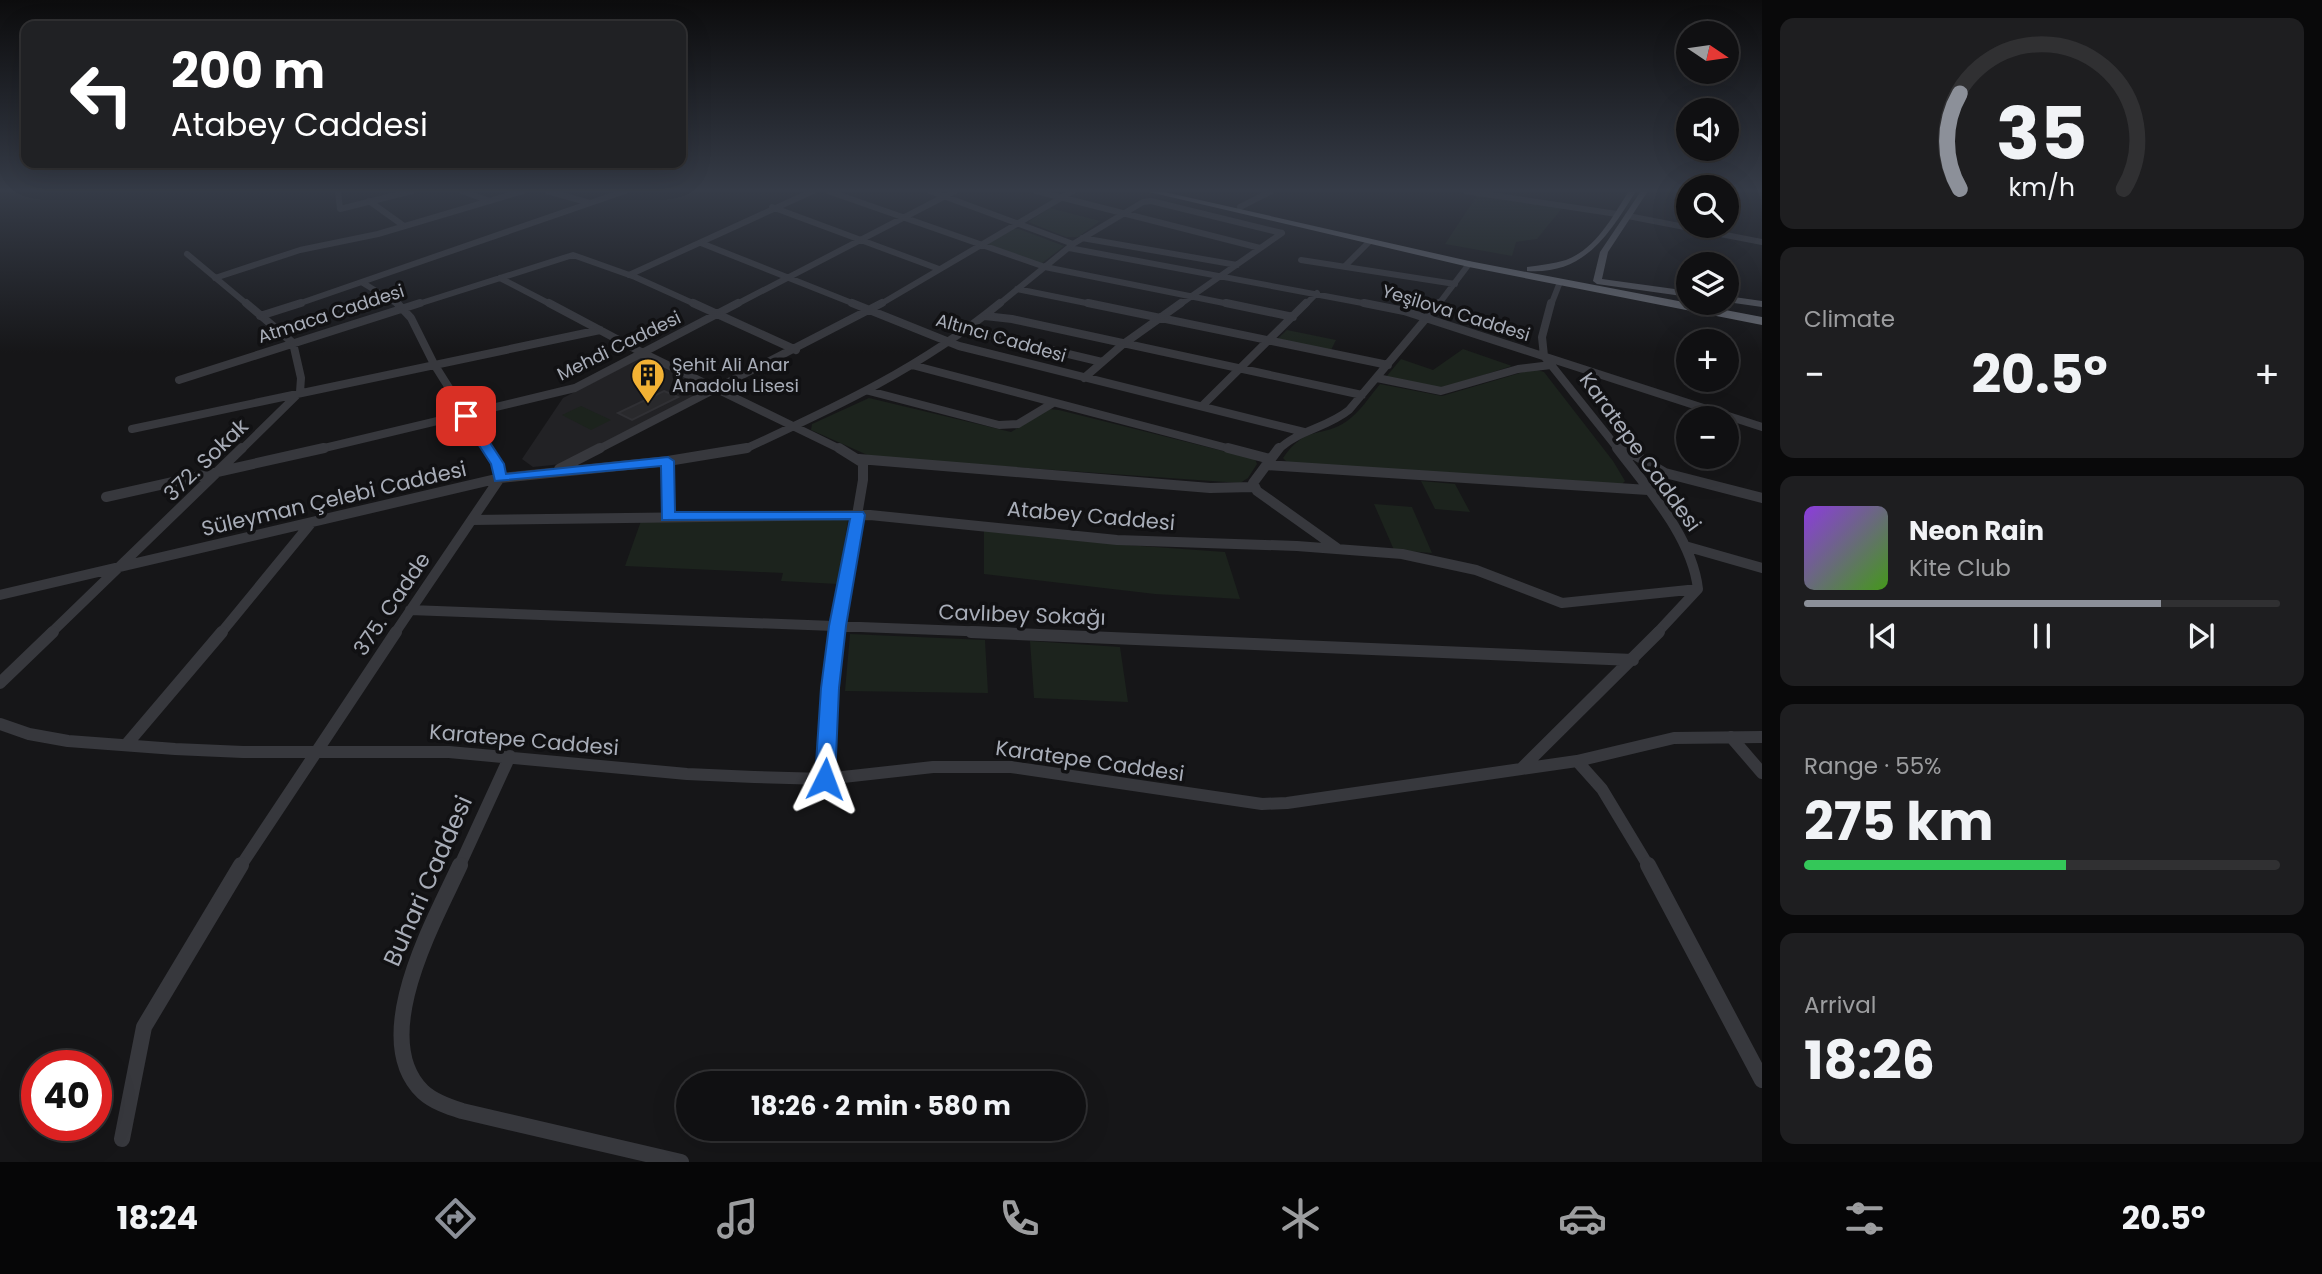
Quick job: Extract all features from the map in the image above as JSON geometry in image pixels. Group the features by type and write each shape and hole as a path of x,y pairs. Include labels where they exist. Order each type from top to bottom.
{"highway":[{"path":"1384,245 1762,321"},
{"path":"1412,245 1676,296"},
{"path":"1739,309 1762,313"}],"main road":[{"path":"1530,269 1567,263 1584,256 1594,245"},
{"path":"1609,245 1602,256 1597,281 1676,291"},
{"path":"1739,301 1762,304"}],"street":[{"path":"215,278 320,245"},
{"path":"260,316 470,245"},
{"path":"629,275 696,245"},
{"name":"Altıncı Caddesi","path":"707,245 948,343 1304,432"},
{"name":"Mehdi Caddesi","path":"106,497 563,392 643,353 846,245"},
{"path":"878,245 939,269"},
{"path":"553,472 796,350 871,310 979,245"},
{"path":"984,245 1045,267 1293,317"},
{"path":"1123,245 1237,265"},
{"path":"1249,245 1260,248"},
{"path":"1084,377 1122,345 1264,245"},
{"path":"1345,266 1366,245"},
{"name":"Süleyman Çelebi Caddesi","path":"0,595 500,478 668,461 739,450 794,428 869,391 948,343 1071,246"},
{"name":"Yeşilova Caddesi","path":"1071,246 1219,277 1395,309 1548,360 1762,426"},
{"path":"187,254 293,343 301,378 300,392"},
{"name":"Atmaca Caddesi","path":"179,380 573,255 629,275"},
{"path":"1301,260 1455,284"},
{"path":"1253,487 1268,462 1285,443 1343,416 1427,318 1469,264"},
{"path":"629,275 796,350"},
{"path":"500,278 643,353 859,458 1210,488 1253,487 1338,548"},
{"path":"1377,378 1441,391 1548,360 1542,346 1545,323 1560,282"},
{"path":"363,283 402,308 411,318 434,364 498,464 500,478"},
{"path":"1017,289 1388,365"},
{"path":"1202,406 1317,293"},
{"path":"985,316 1012,319 1362,395"},
{"path":"132,429 600,330"},
{"path":"967,330 1102,362"},
{"name":"Karatepe Caddesi","path":"1548,360 1648,490 1685,546 1698,575 1698,589"},
{"path":"912,365 1268,462 1648,490"},
{"path":"869,391 999,425 1018,424 1053,403"},
{"name":"372. Sokak","path":"0,683 300,392"},
{"path":"1612,442 1665,472 1762,498"},
{"path":"825,779 830,688 864,470 859,458"},
{"path":"668,461 668,517"},
{"name":"375. Cadde","path":"122,1139 144,1027 217,901 500,478"},
{"name":"Atabey Caddesi","path":"472,520 858,515 1117,540 1338,548 1402,554 1449,562 1476,570 1562,603 1698,589"},
{"path":"126,745 312,522"},
{"path":"1685,546 1762,568"},
{"path":"1521,769 1633,660 1698,589"},
{"name":"Cavlıbey Sokağı","path":"410,610 1399,648 1633,660"},
{"name":"Karatepe Caddesi","path":"0,724 49,738 222,752 414,751 510,756 687,774 825,779 933,767 1011,767 1272,804 1577,761 1674,738 1762,737"},
{"path":"1731,737 1762,773"},
{"name":"Buhari Caddesi","path":"510,756 416,961 403,1019 404,1046 410,1072 423,1092 439,1102 475,1114 681,1162"},
{"path":"1577,761 1609,800 1632,835 1762,1080"}],"shaded area":[{"path":"989,245 1064,246 1041,264"},
{"path":"1452,245 1515,245 1512,256"},
{"path":"1287,330 1336,340 1330,352 1275,341"},
{"path":"1463,349 1512,366 1439,389 1386,377 1401,359 1433,370"},
{"path":"644,356 709,389 562,464 533,467 522,459 563,398"},
{"path":"1534,369 1544,372 1613,461 1625,481 1621,485 1288,463 1283,458 1300,440 1347,421 1361,409 1380,384 1442,396"},
{"path":"869,398 1011,432 1049,409 1059,410 1255,459 1257,464 1248,478 1240,483 872,457 811,430 812,424"},
{"path":"581,406 611,420 591,430 562,415"},
{"path":"1421,481 1455,484 1470,512 1435,509"},
{"path":"1374,504 1412,507 1432,553 1394,550"},
{"path":"848,520 838,584 781,581 783,573 625,566 641,521"},
{"path":"984,531 1225,552 1240,599 1155,594 984,574"},
{"path":"850,634 985,640 988,693 845,691"},
{"path":"1030,641 1120,647 1128,702 1034,698"}],"building":[{"name":"Şehit Ali Anar Anadolu Lisesi","path":"664,391 678,397 632,420 618,413"}],"place":[{"name":"Şehit Ali Anar Anadolu Lisesi","path":"648,405"}],"route":[{"path":"466,416 498,464 500,478 668,461 668,517 858,515 830,688 825,779"}]}
